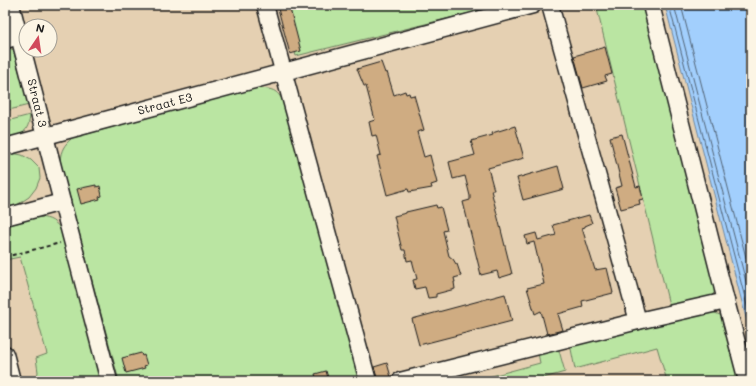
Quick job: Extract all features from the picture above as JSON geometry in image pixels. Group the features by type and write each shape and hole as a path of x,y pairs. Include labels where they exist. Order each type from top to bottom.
{"lane":[{"name":"Straat 3","path":"11,5 12,38 45,137 110,381"},
{"path":"265,5 368,381"},
{"name":"Straat E3","path":"5,147 533,5"},
{"path":"550,5 638,321"},
{"path":"651,5 747,381"},
{"path":"5,217 62,202"},
{"path":"400,381 638,321 726,301"},
{"path":"5,354 10,381"}],"path":[{"path":"5,257 72,240"}],"shaded area":[{"path":"5,5 665,5 751,337 751,381 5,381"}],"green space":[{"path":"282,5 502,5 296,56"},
{"path":"596,5 643,5 715,286 714,293 709,298 670,309"},
{"path":"5,45 13,50 29,105 5,111"},
{"path":"257,88 275,91 286,105 360,381 119,381 60,161 63,148 72,138"},
{"path":"30,115 26,130 19,136 5,142 5,131 9,130 7,121"},
{"path":"12,153 22,155 31,160 39,168 40,178 36,188 29,197 17,205 5,208 5,155"},
{"path":"38,217 53,221 63,233 101,381 36,381 38,372 36,358 47,354 20,257 5,260 5,226"},
{"path":"710,311 727,320 743,381 667,381 657,347 575,369 570,344"},
{"path":"558,347 565,372 533,381 477,381 540,363 538,353"}],"water":[{"path":"665,5 751,5 751,337"}],"building":[{"path":"277,5 289,5 301,51 290,54"},
{"path":"605,47 612,74 605,76 607,81 583,88 574,56"},
{"path":"381,62 385,73 387,72 394,95 405,91 406,94 409,93 410,96 414,95 424,130 417,132 424,157 430,155 437,183 431,185 432,188 409,192 408,189 387,195 377,156 381,155 376,135 372,136 369,122 375,120 366,86 364,86 357,69"},
{"path":"515,126 524,158 488,168 494,190 491,190 512,274 499,278 497,271 481,275 463,202 470,200 465,176 453,179 449,162 475,155 471,141 493,135 492,133"},
{"path":"622,134 636,187 640,186 643,199 639,200 640,204 621,209 615,188 622,186 610,137"},
{"path":"558,166 564,189 523,200 517,178"},
{"path":"96,185 96,187 100,186 102,196 99,197 100,199 81,204 77,189"},
{"path":"436,205 437,208 441,207 447,230 443,231 449,256 457,264 461,276 454,278 455,289 436,294 436,297 428,298 425,287 415,289 413,280 417,279 412,260 407,261 405,250 402,250 394,216"},
{"path":"589,215 592,223 582,228 595,270 607,268 613,293 582,301 583,307 558,314 563,330 547,334 541,311 535,314 527,288 544,284 534,242 527,244 525,236 536,233 538,240 556,235 553,225"},
{"path":"505,294 512,321 419,345 412,319"},
{"path":"141,353 142,356 144,355 147,365 144,366 145,368 126,373 122,358"},
{"path":"387,363 391,381 378,381 374,367"},
{"path":"326,371 329,381 317,381 315,374"}]}
